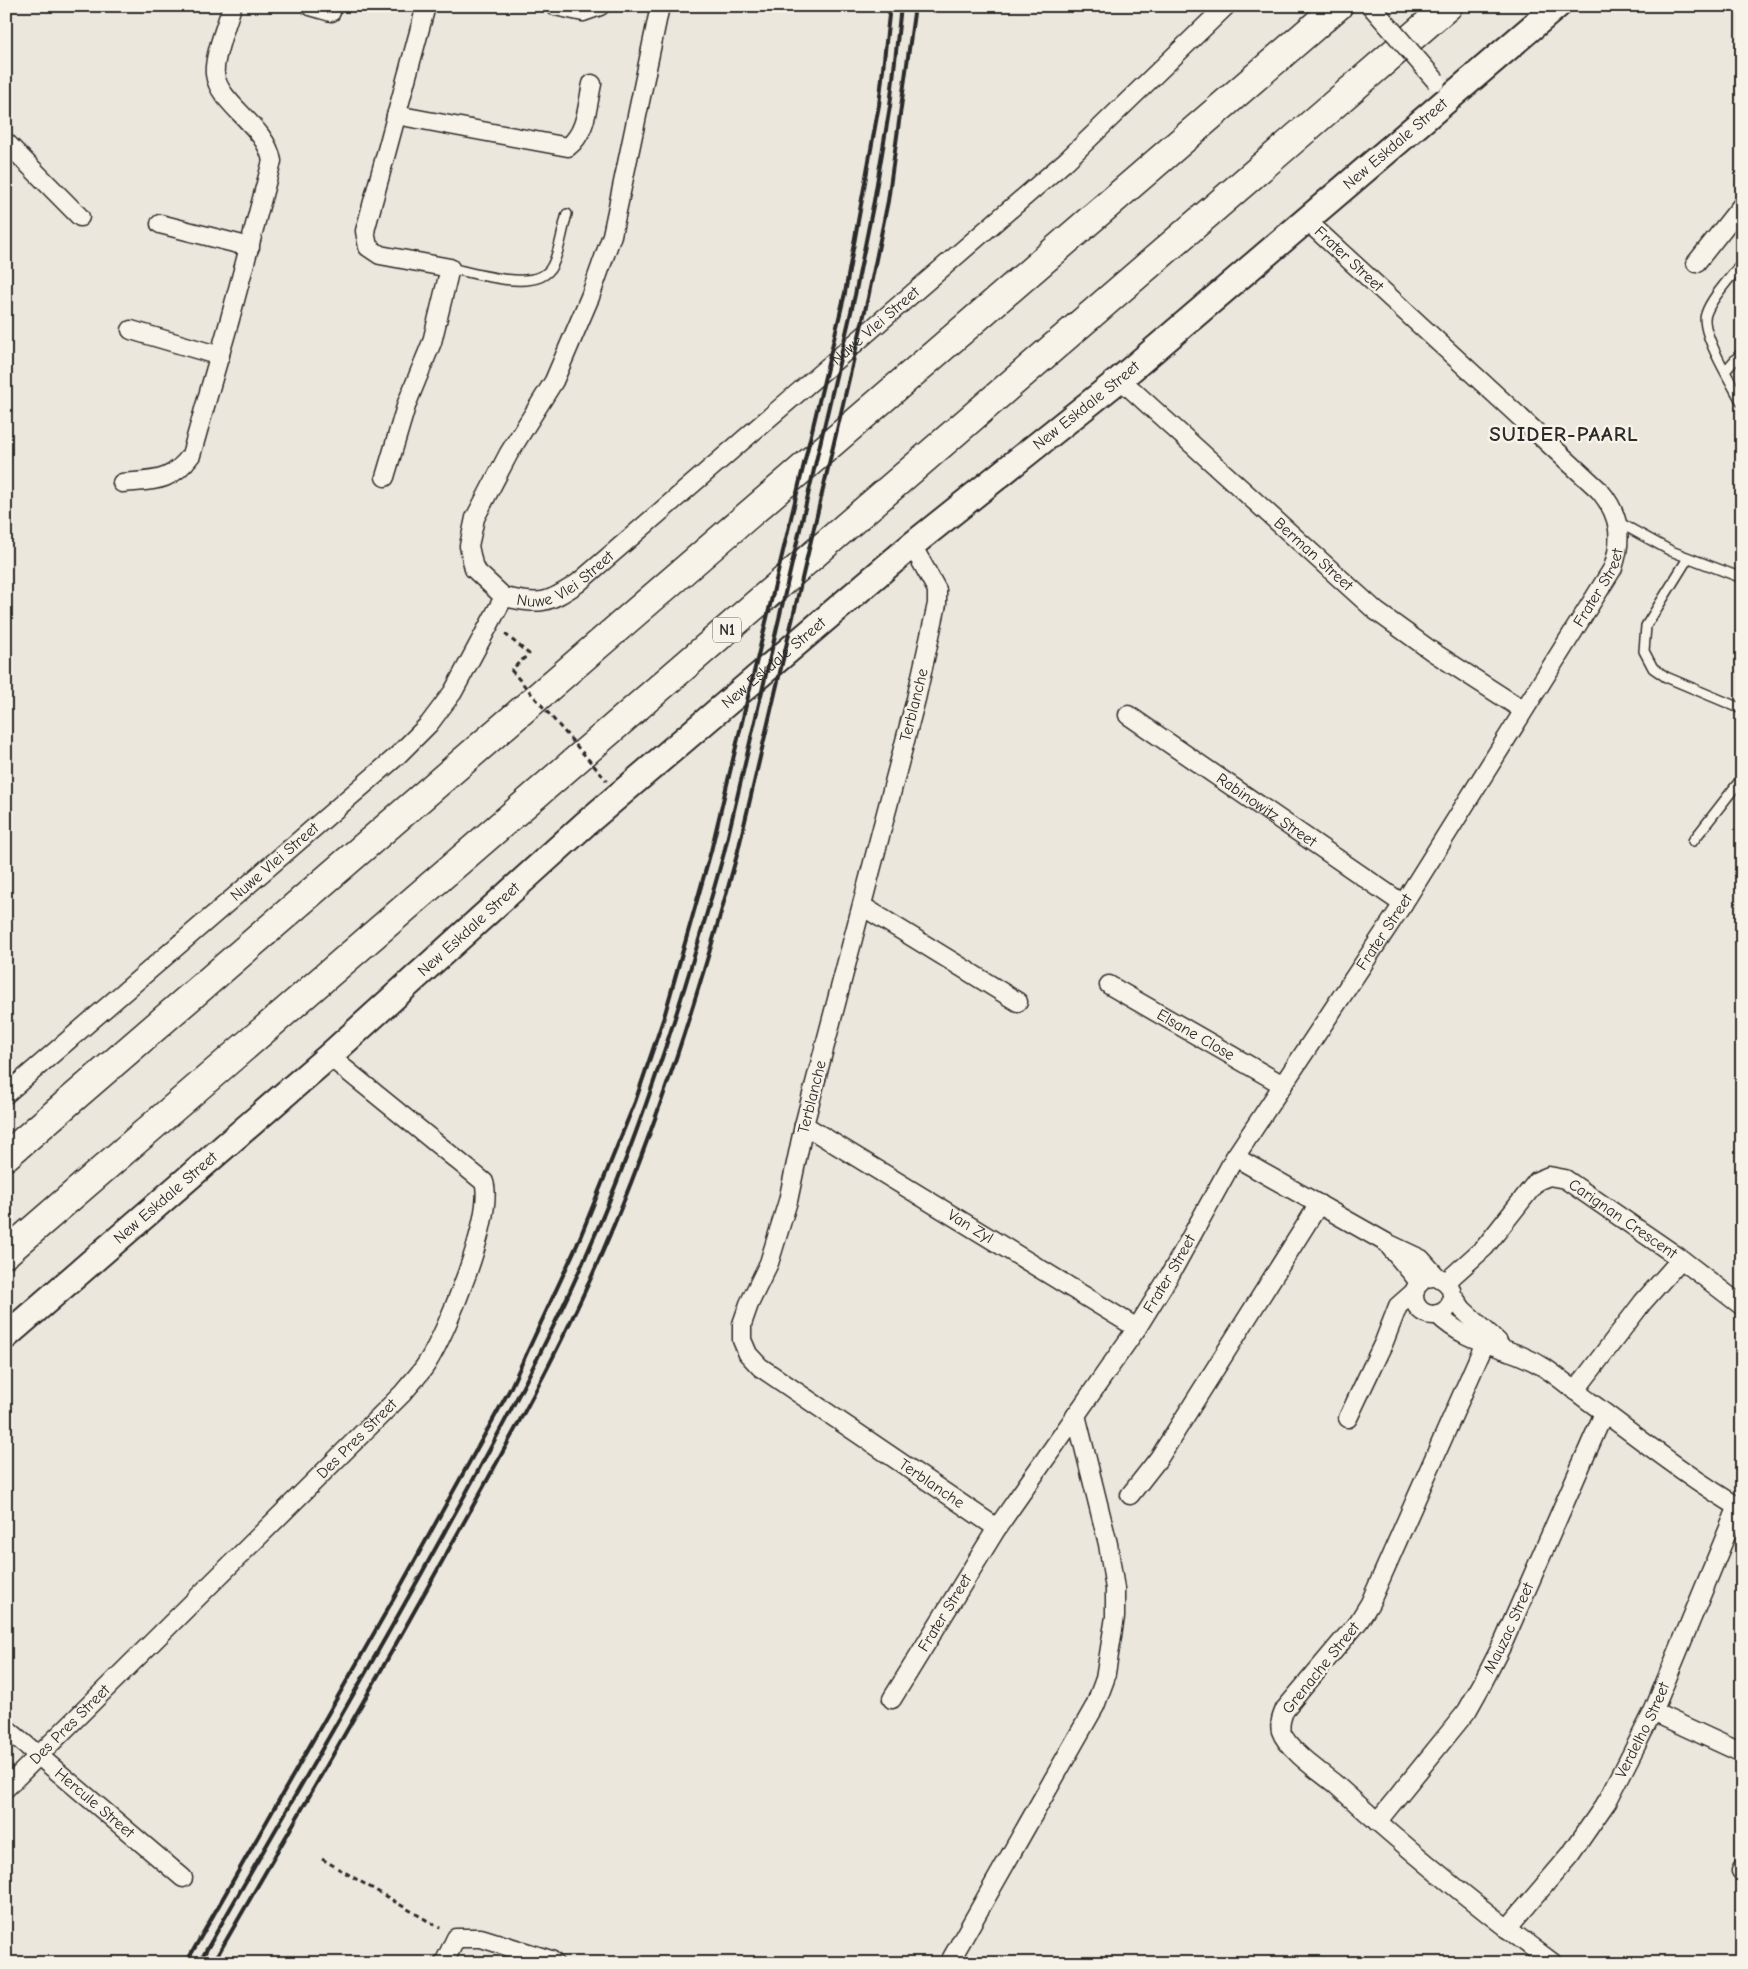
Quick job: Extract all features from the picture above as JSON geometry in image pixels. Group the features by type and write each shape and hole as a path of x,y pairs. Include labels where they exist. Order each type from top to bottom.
{"highway":[{"path":"6,1156 1338,6"},
{"name":"N1","path":"6,1253 1448,6"},
{"path":"6,1147 129,1049"}],"street":[{"path":"122,483 165,479 184,466 195,446 272,161 270,150 263,138 217,82 215,73 216,62 232,6"},
{"path":"310,6 330,12"},
{"path":"385,477 407,402 432,342 450,268 380,255 368,247 365,231 426,6"},
{"path":"555,6 583,12 600,6"},
{"name":"Nuwe Vlei Street","path":"660,6 612,236 590,297 554,380 508,453 475,518 470,546 474,569 504,597 532,603 547,601 578,583 1067,160 1226,6"},
{"path":"1371,6 1444,89"},
{"name":"New Eskdale Street","path":"6,1336 328,1056 584,825 912,545 1120,379 1307,221 1444,89 1557,6"},
{"path":"396,116 568,147 583,129 592,84"},
{"path":"6,142 80,217"},
{"path":"1696,263 1742,205"},
{"name":"Frater Street","path":"892,1699 998,1528 1137,1328 1171,1273 1235,1157 1403,904 1613,568 1617,554 1618,522 1610,502 1599,490 1307,221"},
{"path":"160,224 250,248"},
{"path":"131,330 220,356"},
{"name":"Berman Street","path":"1120,379 1376,611 1433,652 1523,710"},
{"name":"Terblanche","path":"912,545 938,590 938,604 916,699 804,1125 788,1202 769,1263 748,1304 742,1324 742,1340 748,1354 760,1366 998,1528"},
{"name":"Nuwe Vlei Street","path":"6,1094 396,757 423,731 452,692 504,597"},
{"name":"Rabinowitz Street","path":"1128,715 1403,904"},
{"path":"862,906 1018,1002"},
{"name":"Elsane Close","path":"1109,984 1283,1085"},
{"name":"Des Pres Street","path":"6,1788 404,1393 427,1364 457,1304 484,1216 487,1198 484,1182 328,1056"},
{"name":"Van Zyl","path":"804,1125 1137,1328"},
{"path":"1235,1157 1387,1243 1421,1259 1445,1285 1487,1339"},
{"name":"Carignan Crescent","path":"1445,1285 1485,1247 1532,1185 1537,1180 1549,1176 1565,1180 1681,1259 1742,1306"},
{"path":"1130,1495 1159,1458 1319,1204"},
{"path":"1387,1243 1418,1287 1415,1301 1460,1333 1487,1339 1544,1367 1604,1413 1740,1508"},
{"path":"1575,1391 1643,1302 1681,1259"},
{"path":"1348,1418 1384,1342 1398,1306 1428,1278 1445,1285"},
{"path":"1384,1342 1407,1317 1450,1305 1445,1285"},
{"name":"Grenache Street","path":"1487,1339 1370,1603 1353,1628 1285,1709 1280,1719 1281,1731 1287,1741 1377,1822 1507,1929 1553,1963"},
{"name":"Mauzac Street","path":"1377,1822 1467,1711 1481,1686 1504,1640 1604,1413"},
{"path":"949,1963 1095,1706 1105,1679 1116,1617 1116,1589 1108,1544 1076,1415"},
{"name":"Verdelho Street","path":"1507,1929 1570,1855 1608,1800 1653,1712 1740,1508"},
{"path":"1653,1712 1742,1753"},
{"name":"Hercule Street","path":"6,1728 183,1878"},
{"path":"444,1963 456,1938 481,1938 551,1960 554,1963"}],"lane":[{"path":"450,268 522,281 538,279 552,267 567,214"},
{"path":"1742,263 1705,316 1706,331 1742,402"},
{"path":"1726,370 1742,352"},
{"path":"1618,522 1656,544 1742,578"},
{"path":"1688,558 1646,626 1644,651 1653,668 1666,676 1742,709"},
{"path":"1693,841 1742,778"}],"path":[{"path":"502,632 529,654 511,670 607,781"},
{"path":"322,1859 456,1938"}],"railway":[{"path":"186,1963 394,1598 510,1389 577,1245 635,1102 664,1017 711,851 845,293 879,105 890,6"},
{"path":"199,1963 384,1641 519,1394 555,1323 588,1251 609,1202 646,1104 695,954 724,853 855,295 874,201 890,106 901,6"},
{"path":"213,1963 391,1653 529,1403 567,1329 602,1253 660,1106 693,1006 737,855 868,298 888,201 915,6"}],"district":[{"name":"SUIDER-PAARL","path":"1564,434"}]}
